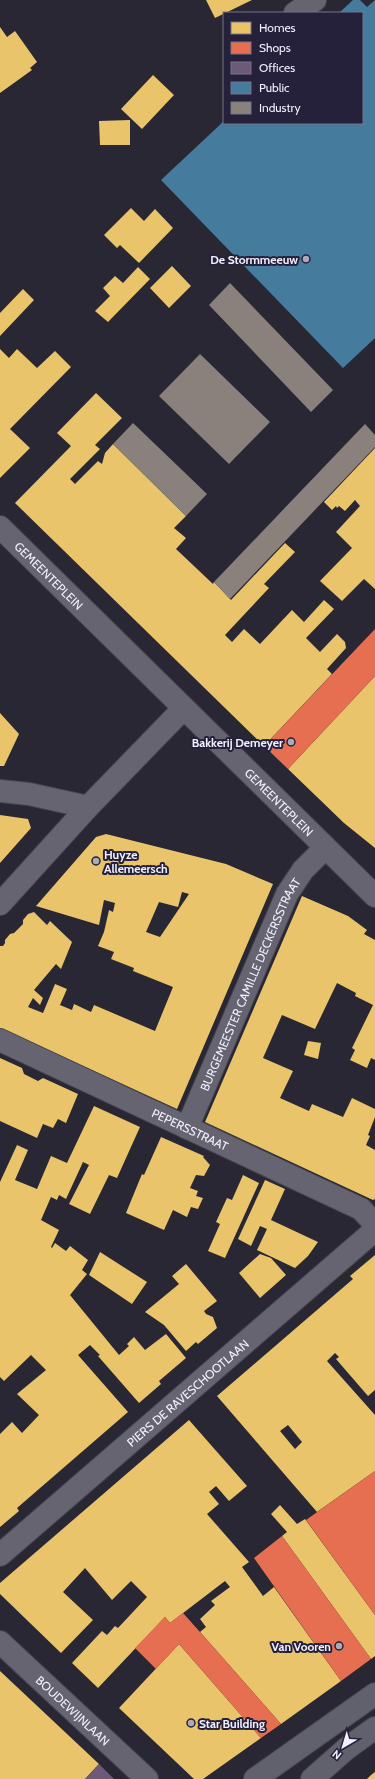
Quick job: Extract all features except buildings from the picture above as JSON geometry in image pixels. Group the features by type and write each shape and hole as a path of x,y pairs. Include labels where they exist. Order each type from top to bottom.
{"main road":[{"path":"256,1779 262,1773 335,1724 375,1694"},
{"path":"312,1779 346,1749 375,1728"}],"street":[{"path":"297,12 315,0"},
{"name":"GEMEENTEPLEIN","path":"0,527 375,896"},
{"path":"0,904 51,846 184,708"},
{"path":"0,791 28,794 88,807"},
{"name":"BURGEMEESTER CAMILLE DECKERSSTRAAT","path":"187,1128 287,894 303,870 325,848"},
{"name":"PEPERSSTRAAT","path":"0,1040 362,1209 375,1224"},
{"name":"PIERS DE RAVESCHOOTLAAN","path":"0,1555 375,1230"},
{"name":"BOUDEWIJNLAAN","path":"0,1642 147,1779"}],"place":[{"name":"De Stormmeeuw","path":"306,259"},
{"name":"Bakkerij Demeyer","path":"291,742"},
{"name":"Huyze Allemeersch","path":"96,861"},
{"name":"Van Vooren","path":"339,1646"},
{"name":"Star Building","path":"191,1723"}]}
